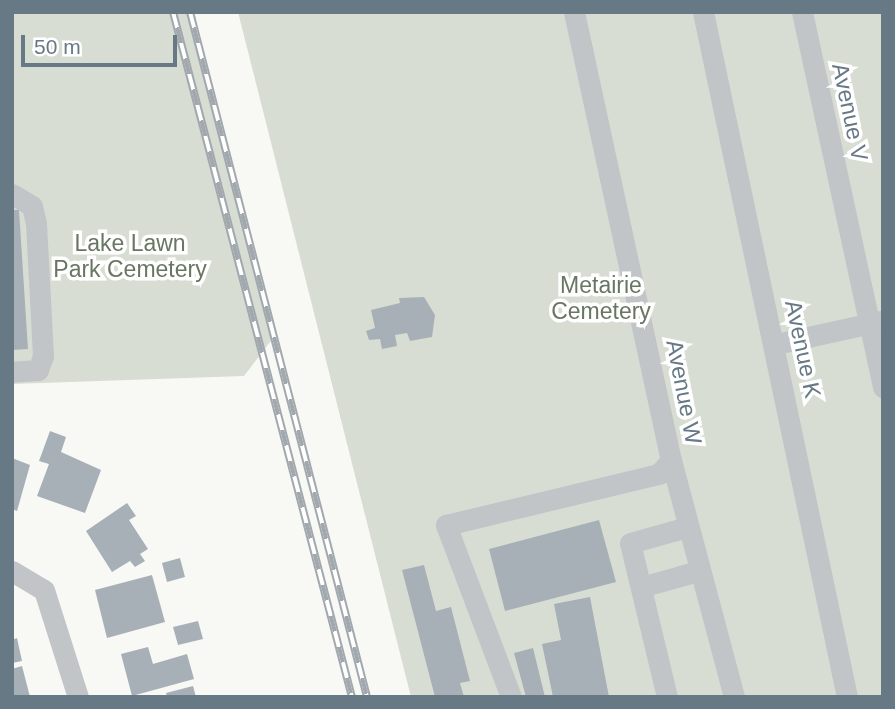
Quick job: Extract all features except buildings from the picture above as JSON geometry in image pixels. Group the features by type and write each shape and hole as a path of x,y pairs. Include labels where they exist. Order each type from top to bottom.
{"street":[{"name":"Avenue W","path":"574,12 671,460 698,571 734,697"},
{"name":"Avenue K","path":"703,12 776,344 847,697"},
{"name":"Avenue V","path":"802,12 876,323 883,387"},
{"path":"12,194 32,206 36,223 43,356 38,370 12,372"},
{"path":"776,344 876,323"},
{"path":"511,697 446,525 659,474 671,460"},
{"path":"667,697 630,543 687,527"},
{"path":"12,571 44,590 78,697"},
{"path":"642,587 698,571"}],"green space":[{"name":"Lake Lawn Park Cemetery","path":"12,12 190,12 273,338 244,376 12,384"},
{"name":"Metairie Cemetery","path":"238,12 883,12 883,697 411,697"}],"railway":[{"path":"173,12 352,697"},
{"path":"190,12 367,697"}]}
